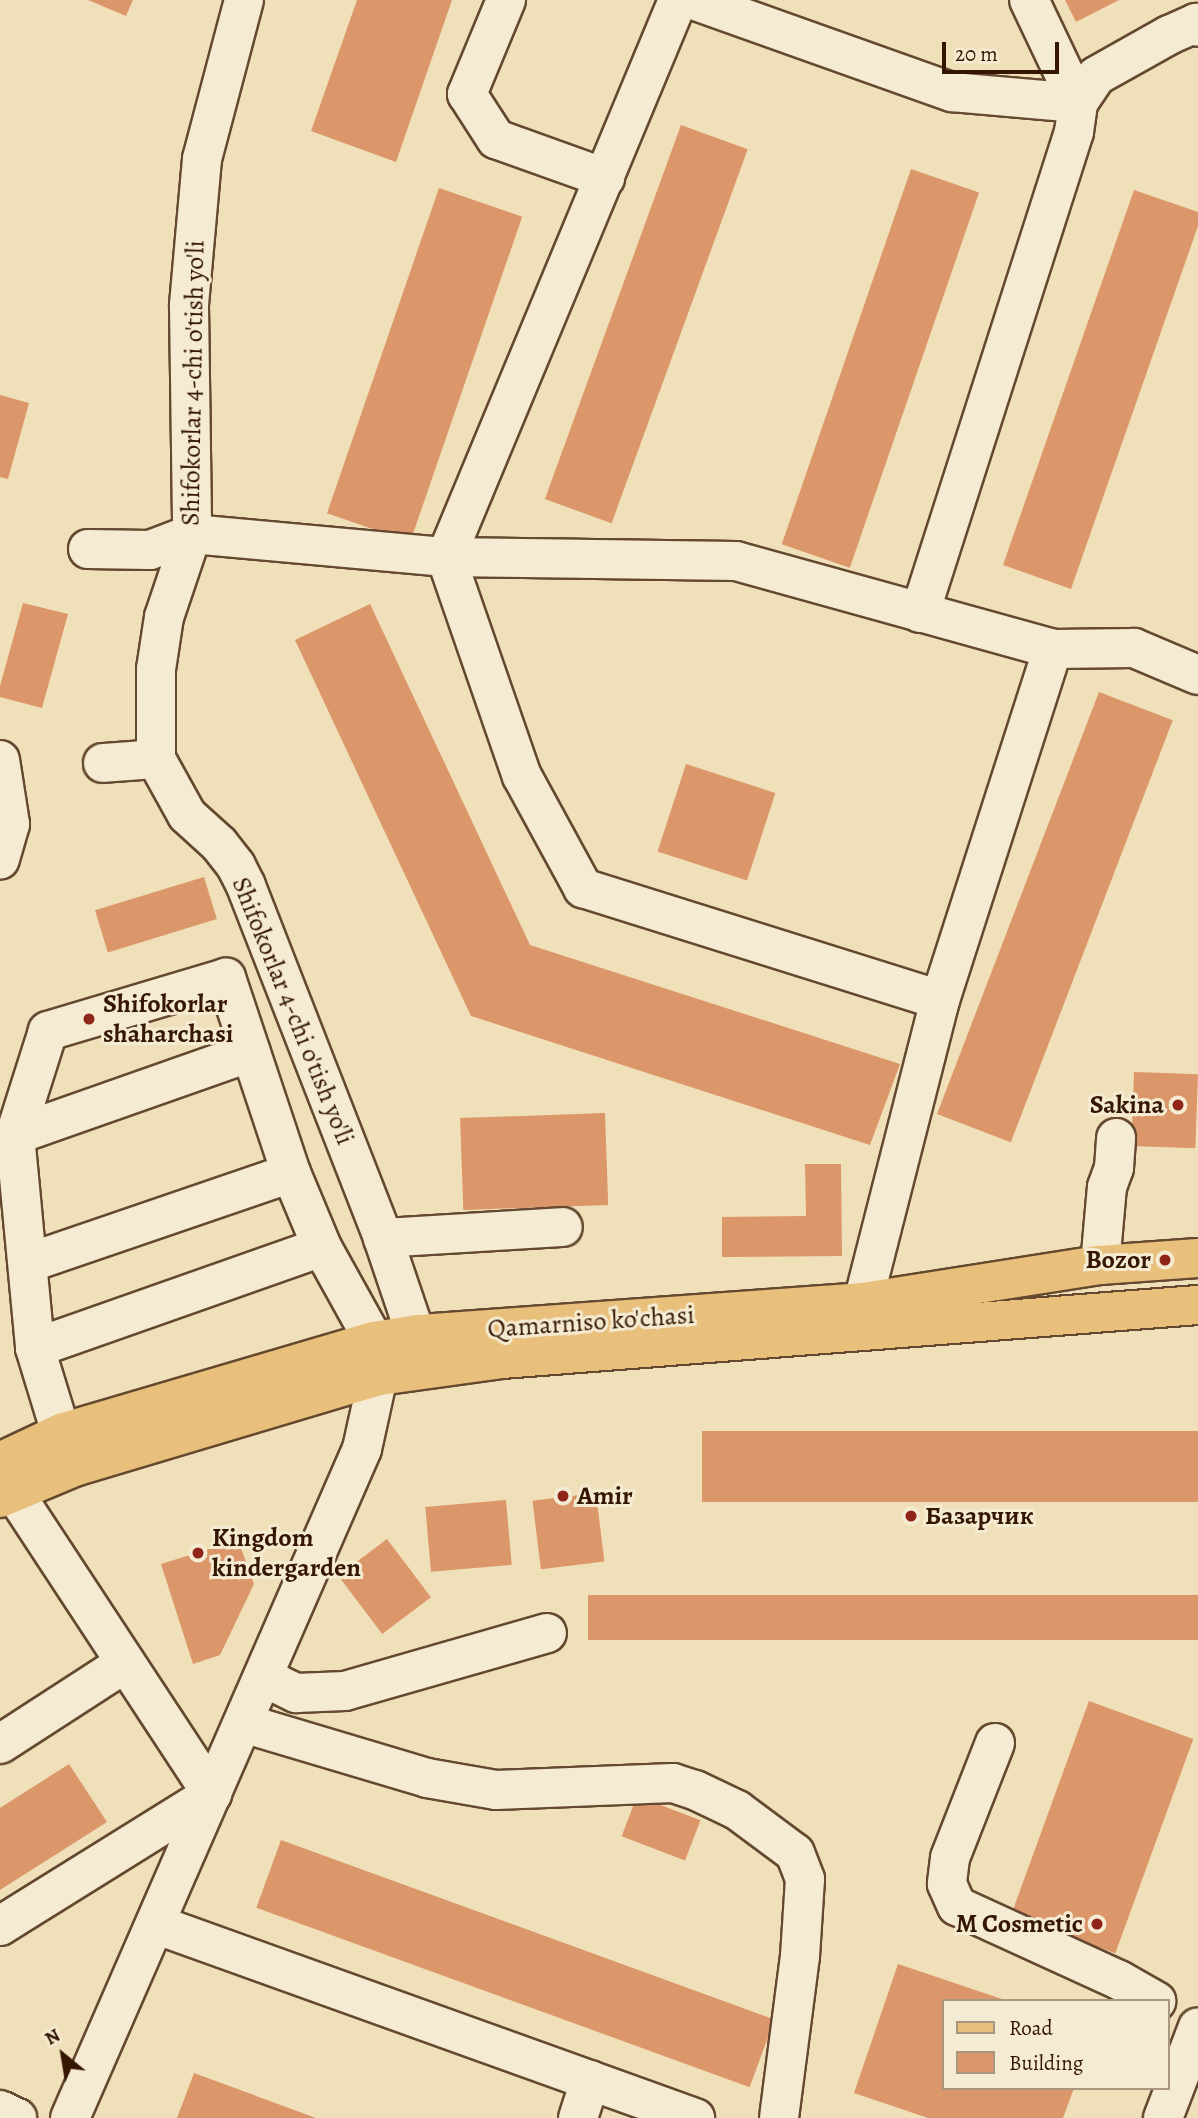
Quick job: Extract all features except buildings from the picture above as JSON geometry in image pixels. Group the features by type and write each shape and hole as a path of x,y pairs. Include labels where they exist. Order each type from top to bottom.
{"main road":[{"name":"Qamarniso ko'chasi","path":"5,1484 69,1450 376,1358 863,1302 1100,1265 1198,1258"},
{"name":"Qamarniso ko'chasi","path":"423,1352 502,1359 1198,1305"}],"street":[{"name":"Shifokorlar 4-chi o'tish yo'li","path":"244,0 202,159 189,306 192,534 162,630 156,669 156,759 187,815 219,844 236,866 246,886 383,1238 423,1352"},
{"path":"506,0 467,94 496,139 605,178"},
{"path":"678,0 446,557 522,776 583,888 940,1000"},
{"path":"692,0 952,92 1078,103"},
{"path":"1029,0 1078,103"},
{"path":"920,613 1074,132 1078,103 1096,76 1195,18"},
{"path":"88,549 150,550 192,534 446,557 736,561 1053,649 1134,648 1198,675"},
{"path":"863,1302 940,1000 1053,649"},
{"path":"103,763 156,759"},
{"path":"0,760 10,824 0,860"},
{"path":"69,1450 35,1348 15,1135 48,1031 226,978 291,1173 322,1247 376,1358 362,1449 70,2118"},
{"path":"15,1135 251,1052"},
{"path":"1100,1265 1107,1187 1114,1168 1116,1138"},
{"path":"29,1263 291,1173"},
{"path":"383,1238 563,1227"},
{"path":"35,1348 322,1247"},
{"path":"5,1484 212,1794"},
{"path":"263,1677 296,1693 345,1691 547,1633"},
{"path":"0,1744 125,1663"},
{"path":"243,1723 427,1778 496,1790 673,1783 695,1790 737,1810 794,1853 805,1879 800,1956 779,2118"},
{"path":"995,1743 950,1858 947,1884 957,1906 1119,1980 1152,1999"},
{"path":"0,1927 212,1794"},
{"path":"155,1924 695,2118"},
{"path":"1170,2007 1198,2016"},
{"path":"1163,2118 1198,2027"},
{"path":"578,2118 590,2080"},
{"path":"0,2110 17,2118"}],"place":[{"name":"Shifokorlar shaharchasi","path":"89,1019"},
{"name":"Sakina","path":"1178,1105"},
{"name":"Bozor","path":"1165,1260"},
{"name":"Amir","path":"563,1496"},
{"name":"Базарчик","path":"911,1516"},
{"name":"Kingdom kindergarden","path":"198,1553"},
{"name":"M Cosmetic","path":"1097,1924"}]}
